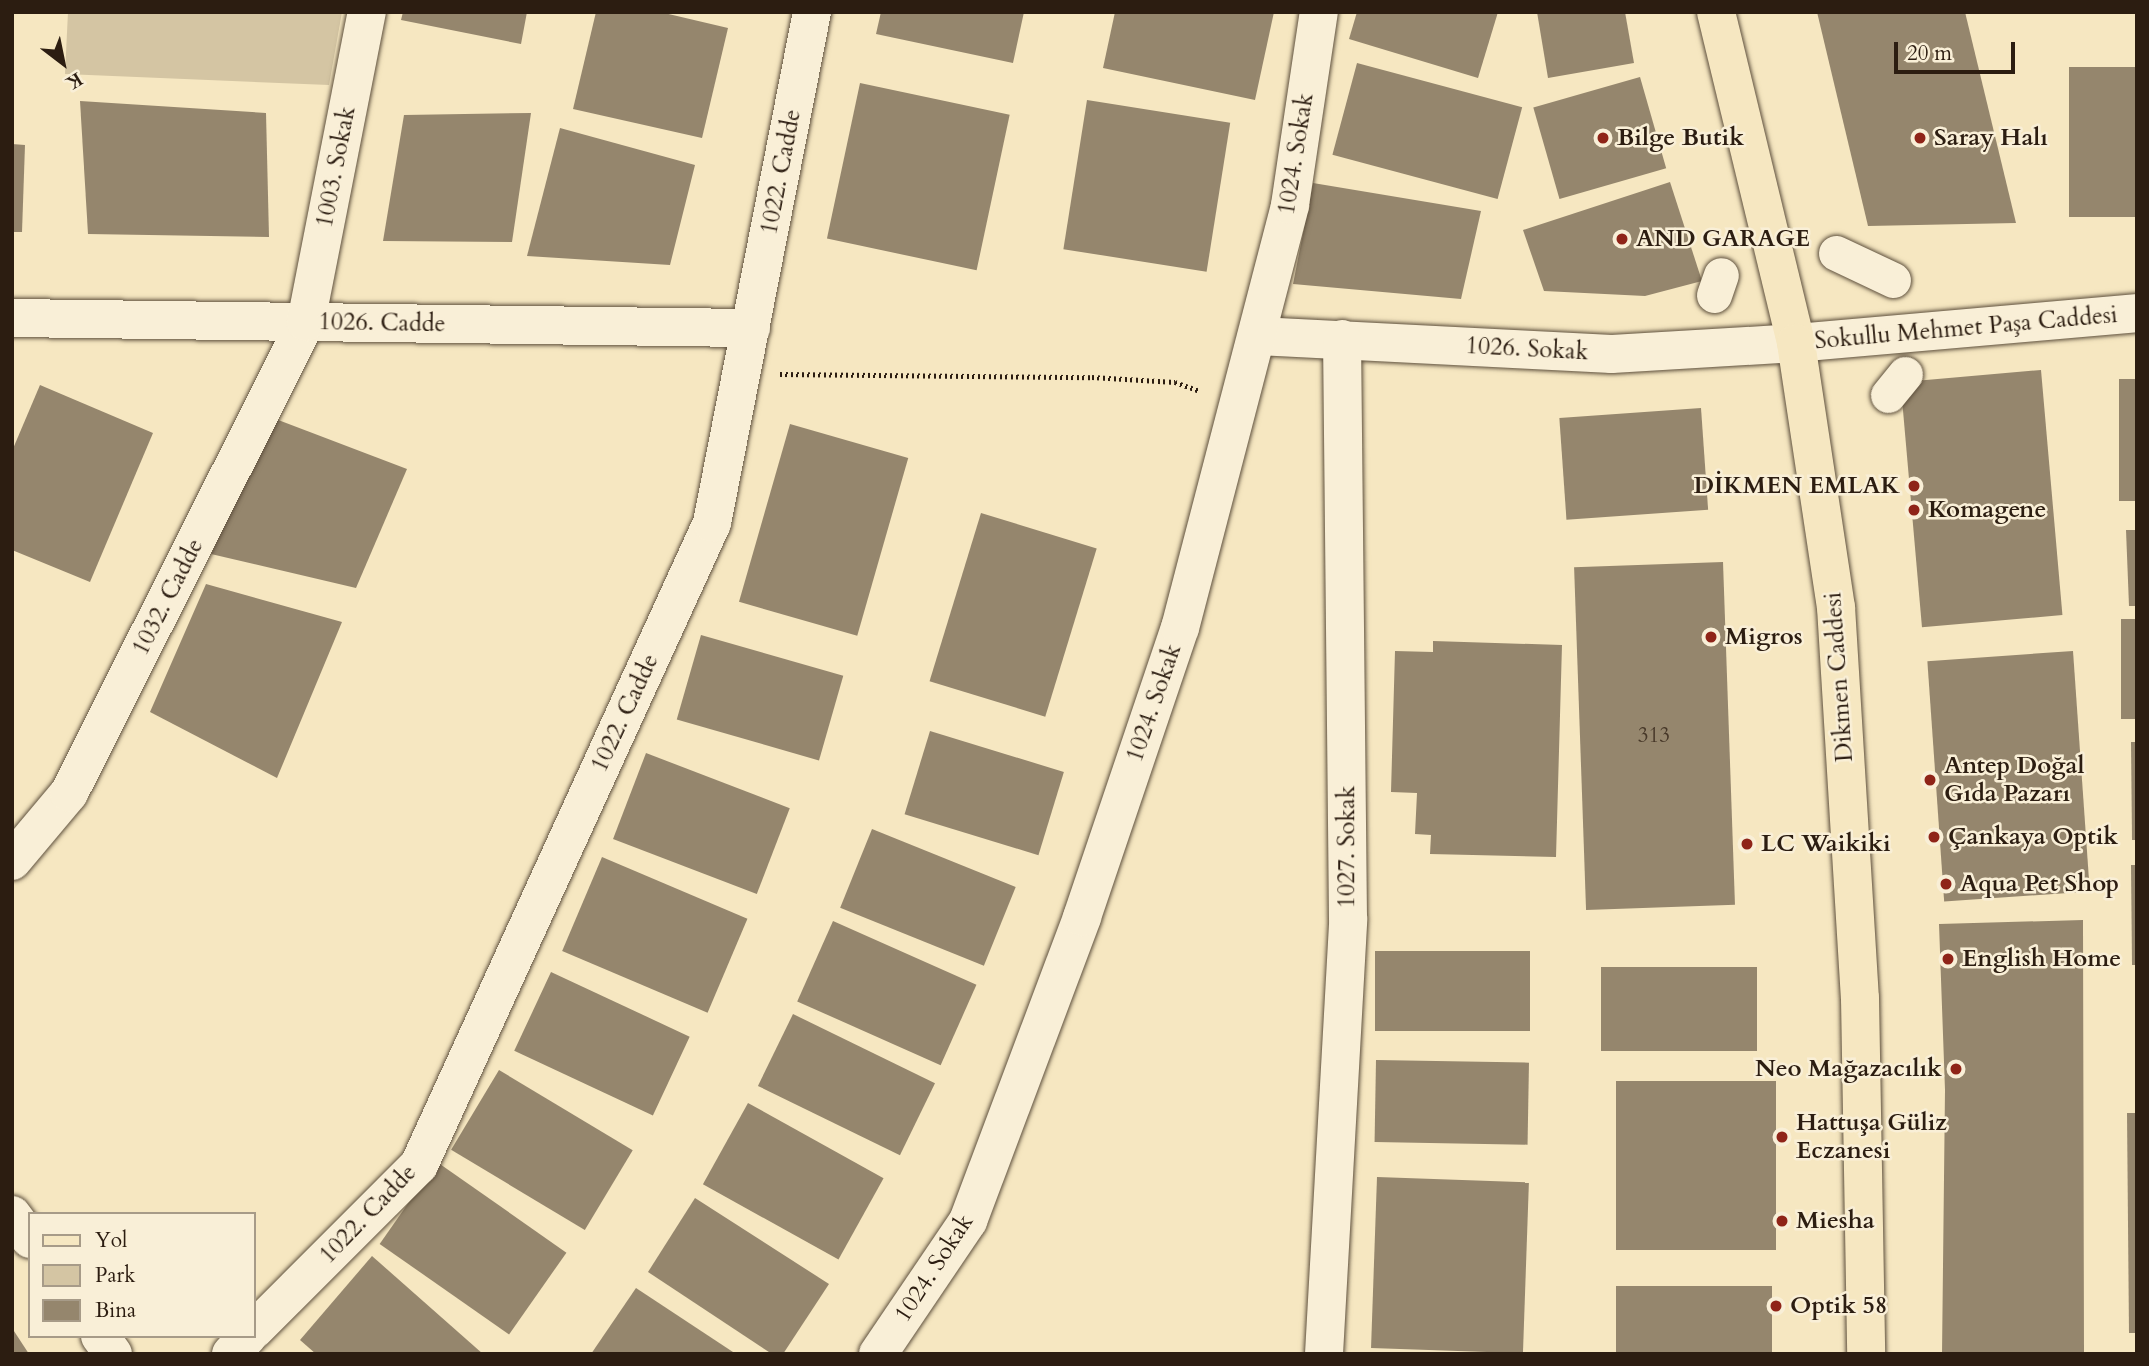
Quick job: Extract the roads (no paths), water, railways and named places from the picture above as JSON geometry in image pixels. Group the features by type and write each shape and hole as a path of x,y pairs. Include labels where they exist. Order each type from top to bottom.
{"main road":[{"name":"Dikmen Caddesi","path":"1716,12 1796,343 1836,607 1860,998 1866,1354"}],"street":[{"name":"1003. Sokak","path":"306,322 367,12"},
{"name":"1022. Cadde","path":"256,1328 419,1164 712,523 812,12"},
{"name":"1024. Sokak","path":"878,1354 968,1221 1082,917 1175,641 1240,406 1290,205 1319,12"},
{"path":"1836,253 1893,280"},
{"name":"Sokullu Mehmet Paşa Caddesi","path":"1796,343 2137,313"},
{"name":"1026. Cadde","path":"12,318 751,328"},
{"name":"1032. Cadde","path":"12,861 69,793 306,322"},
{"name":"1026. Sokak","path":"1258,336 1612,354 1796,343"},
{"name":"1027. Sokak","path":"1324,1354 1348,919 1342,339"},
{"path":"12,1215 28,1236"},
{"path":"101,1338 113,1354"},
{"path":"230,1354 246,1338"}],"place":[{"name":"Bilge Butik","path":"1603,138"},
{"name":"Saray Halı","path":"1920,138"},
{"name":"AND GARAGE","path":"1622,239"},
{"name":"DİKMEN EMLAK","path":"1914,486"},
{"name":"Komagene","path":"1914,510"},
{"name":"Migros","path":"1711,637"},
{"name":"Antep Doğal Gıda Pazarı","path":"1930,780"},
{"name":"Çankaya Optik","path":"1934,837"},
{"name":"LC Waikiki","path":"1747,844"},
{"name":"Aqua Pet Shop","path":"1946,884"},
{"name":"English Home","path":"1948,959"},
{"name":"Neo Mağazacılık","path":"1956,1069"},
{"name":"Hattuşa Güliz Eczanesi","path":"1782,1137"},
{"name":"Miesha","path":"1782,1221"},
{"name":"Optik 58","path":"1776,1306"}]}
